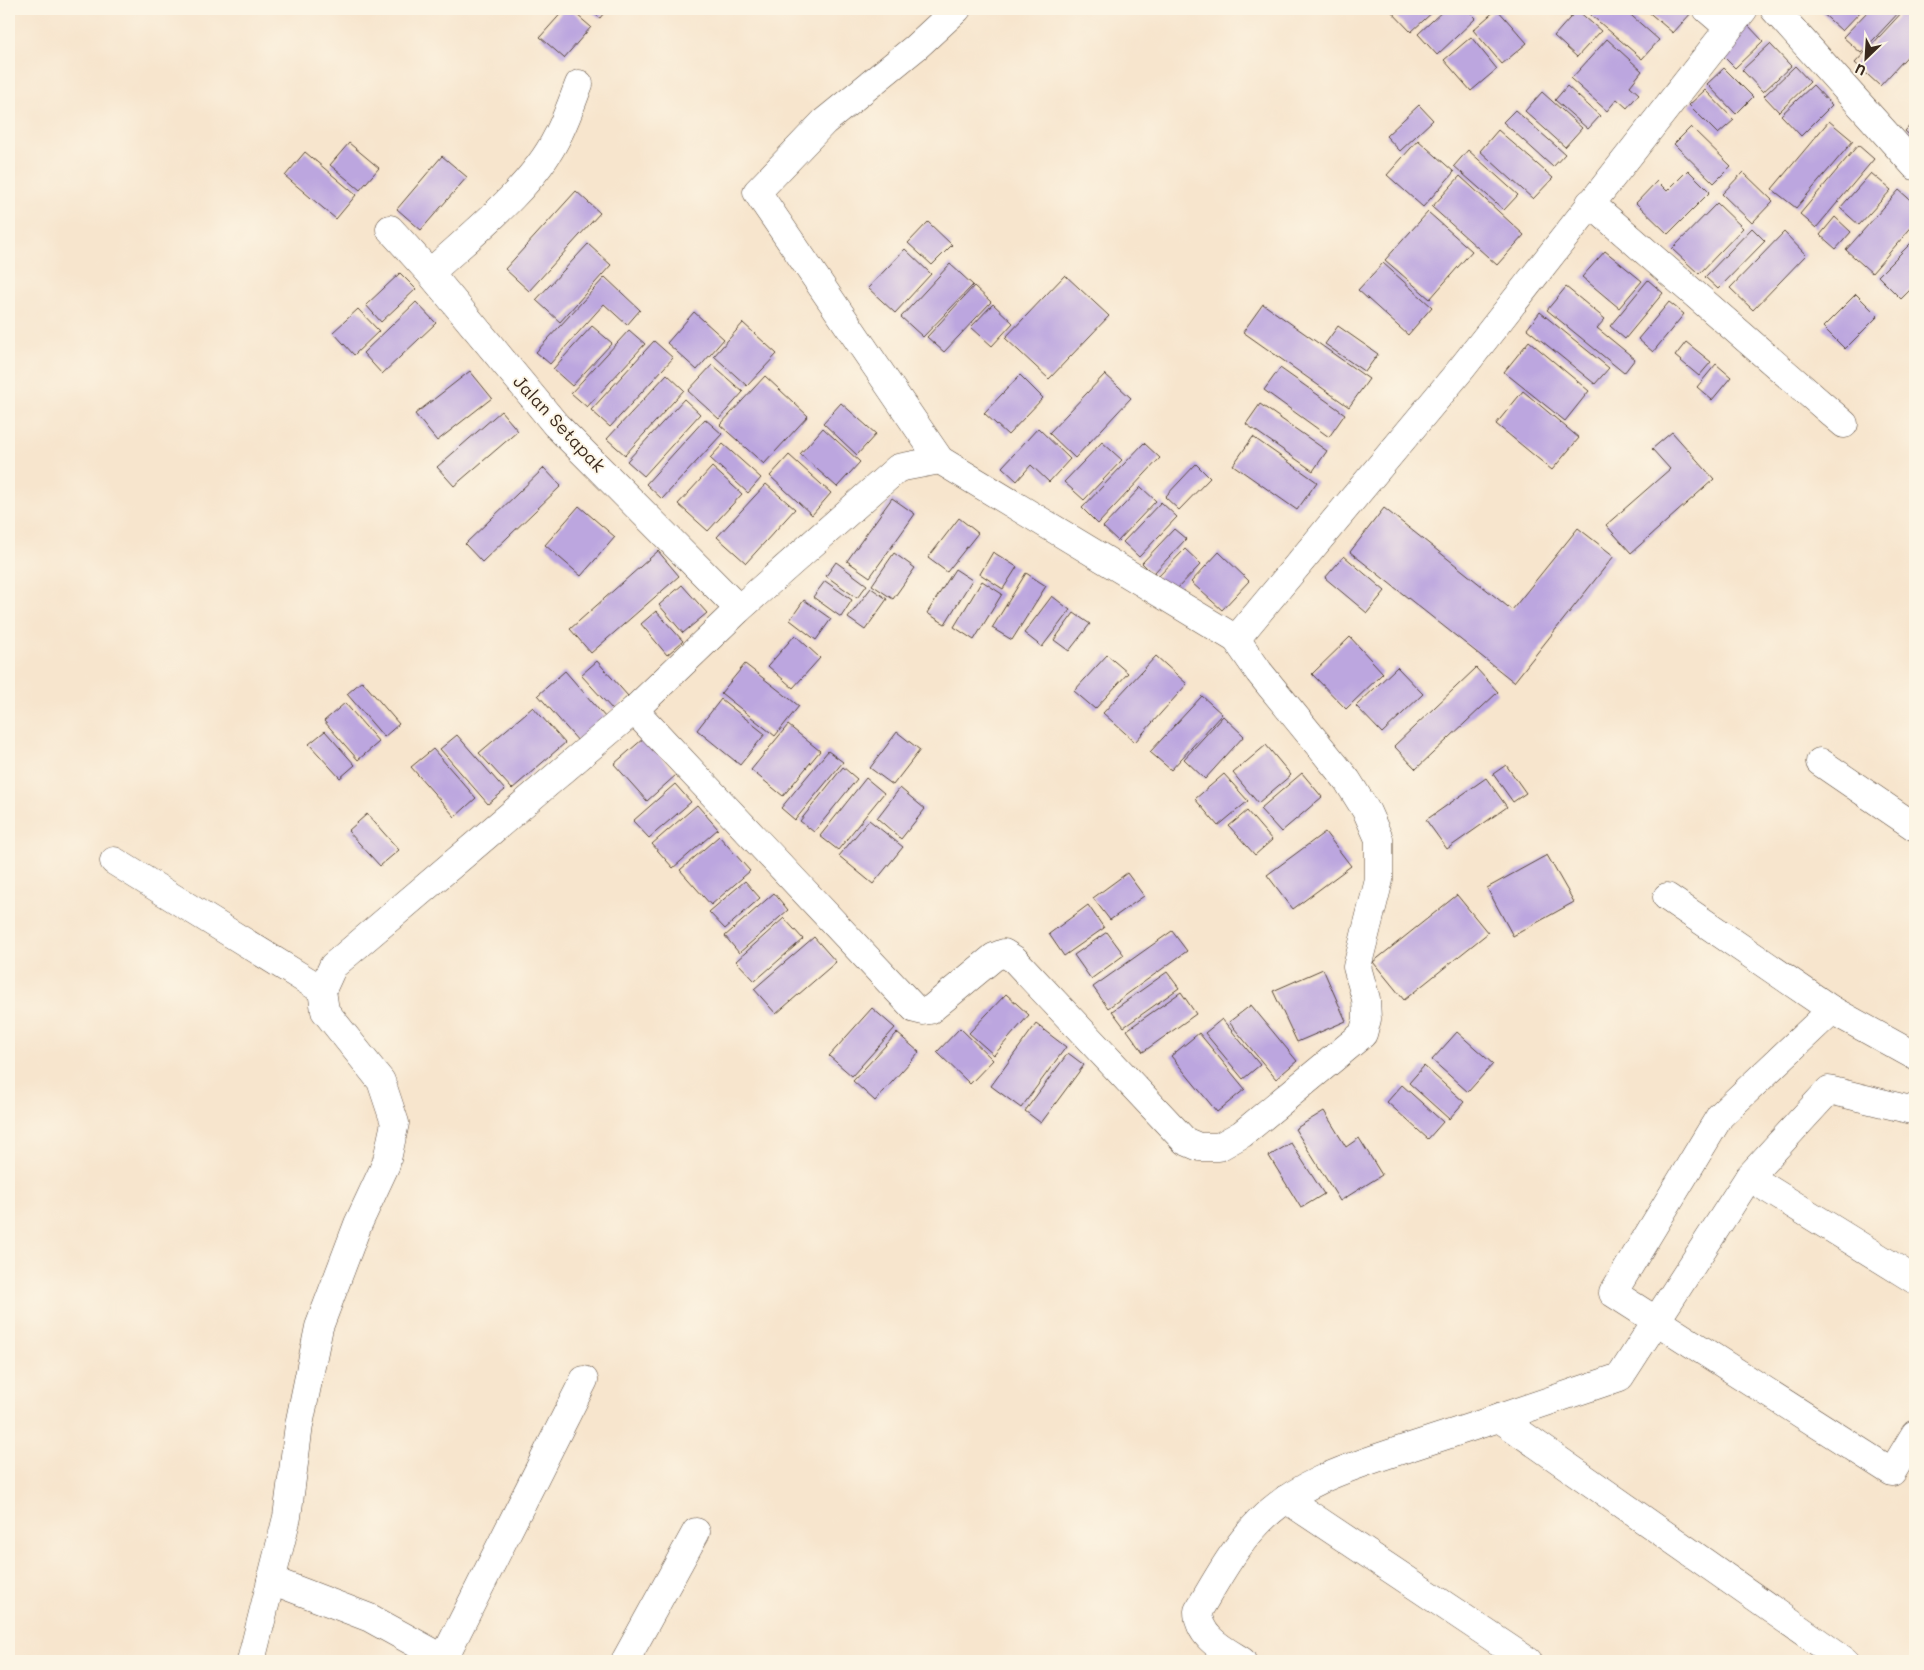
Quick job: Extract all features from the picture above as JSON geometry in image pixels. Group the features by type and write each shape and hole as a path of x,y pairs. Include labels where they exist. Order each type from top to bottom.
{"street":[{"path":"634,710 915,1009 930,1010 994,957 1004,953 1014,960 1185,1141 1199,1147 1219,1146 1242,1134 1363,1034 1366,1019 1366,999 1357,967 1379,880 1379,839 1367,812 1347,780 1259,672 1236,639 940,460 757,192 824,122 916,47 957,9"},
{"path":"1236,639 1462,368 1736,18 1707,9"},
{"path":"1774,9 1915,166"},
{"path":"430,273 502,208 540,164 557,138 580,84"},
{"path":"1590,203 1844,424"},
{"name":"Jalan Setapak","path":"390,229 430,273 556,425 739,609"},
{"path":"251,1661 287,1517 298,1425 319,1327 358,1224 386,1164 395,1123 381,1081 325,1011 322,990 333,966 634,710 739,609 898,468 940,460"},
{"path":"1820,762 1915,827"},
{"path":"114,861 322,990"},
{"path":"1667,897 1832,1010 1915,1056"},
{"path":"1832,1010 1720,1116 1613,1293 1892,1472 1915,1434"},
{"path":"1242,1661 1206,1636 1198,1622 1198,1611 1234,1551 1258,1523 1286,1499 1313,1483 1342,1470 1620,1377 1749,1177 1829,1090 1915,1111"},
{"path":"1749,1177 1915,1280"},
{"path":"271,1580 370,1618 446,1660 584,1380"},
{"path":"1499,1418 1845,1661"},
{"path":"1286,1499 1528,1661"},
{"path":"624,1661 696,1532"}],"building":[{"path":"565,9 570,9 591,27 564,58 540,37"},
{"path":"588,9 607,9 600,18"},
{"path":"1389,9 1436,9 1411,32"},
{"path":"1445,9 1467,9 1476,18 1437,55 1418,34"},
{"path":"1497,9 1527,43 1502,64 1473,30"},
{"path":"1584,9 1624,9 1659,40 1642,59"},
{"path":"1645,9 1690,9 1693,11 1673,33"},
{"path":"1818,9 1863,9 1842,31"},
{"path":"1870,9 1902,9 1861,53 1843,37"},
{"path":"1905,9 1911,9 1915,13 1915,48 1880,86 1855,63"},
{"path":"1577,10 1601,31 1577,57 1554,36"},
{"path":"1747,24 1763,41 1735,68 1718,51"},
{"path":"1471,37 1497,69 1471,91 1444,60"},
{"path":"1607,39 1642,71 1630,86 1639,94 1627,108 1617,99 1607,111 1571,79"},
{"path":"1770,44 1791,66 1763,92 1742,70"},
{"path":"1795,66 1810,82 1779,112 1764,96"},
{"path":"1724,68 1753,97 1736,114 1707,84"},
{"path":"1813,85 1832,105 1801,136 1781,115"},
{"path":"1567,86 1600,116 1588,129 1555,100"},
{"path":"1705,90 1734,120 1718,134 1689,105"},
{"path":"1542,92 1582,128 1565,147 1525,111"},
{"path":"1419,105 1433,120 1400,151 1386,136"},
{"path":"1515,110 1565,154 1553,167 1503,122"},
{"path":"1915,120 1915,140 1905,131"},
{"path":"1829,121 1853,141 1796,208 1772,189"},
{"path":"1691,127 1731,166 1714,183 1674,144"},
{"path":"1498,130 1553,178 1533,199 1480,151"},
{"path":"1418,140 1454,172 1423,207 1387,175"},
{"path":"349,143 379,168 360,190 330,165"},
{"path":"1858,145 1874,159 1816,228 1800,214"},
{"path":"1468,150 1518,195 1504,210 1454,166"},
{"path":"305,152 356,195 336,219 285,176"},
{"path":"442,156 467,177 421,230 397,209"},
{"path":"1688,170 1710,192 1668,234 1636,203 1657,181 1667,191"},
{"path":"1743,172 1773,201 1752,223 1722,194"},
{"path":"1871,173 1891,190 1859,225 1840,208"},
{"path":"1460,176 1524,235 1497,265 1432,207"},
{"path":"1899,190 1915,204 1915,223 1872,273 1846,250"},
{"path":"576,191 600,213 529,291 505,269"},
{"path":"1717,203 1743,228 1699,274 1672,249"},
{"path":"1428,212 1472,251 1430,299 1385,260"},
{"path":"1835,217 1851,232 1836,249 1820,235"},
{"path":"928,222 952,245 932,265 908,243"},
{"path":"1752,228 1765,241 1718,289 1705,277"},
{"path":"1784,232 1806,255 1753,310 1730,288"},
{"path":"1915,239 1915,285 1901,299 1878,276"},
{"path":"588,244 611,265 560,322 536,300"},
{"path":"905,249 931,274 895,313 868,288"},
{"path":"1605,251 1642,281 1619,308 1582,277"},
{"path":"1383,263 1432,307 1408,335 1358,290"},
{"path":"950,264 973,285 923,337 901,317"},
{"path":"400,273 416,289 381,322 366,305"},
{"path":"1065,275 1109,316 1049,379 1005,338"},
{"path":"605,277 640,310 627,325 604,304 550,364 536,352"},
{"path":"1648,280 1663,293 1625,339 1610,326"},
{"path":"974,286 991,302 944,352 927,337"},
{"path":"1566,287 1605,319 1597,328 1635,359 1624,373 1547,310"},
{"path":"1915,291 1915,301 1910,296"},
{"path":"1856,294 1878,316 1845,349 1823,327"},
{"path":"416,302 436,323 382,374 363,353"},
{"path":"1669,302 1684,314 1653,352 1638,339"},
{"path":"993,304 1013,323 992,346 971,327"},
{"path":"1263,304 1369,379 1349,407 1243,332"},
{"path":"358,309 379,331 354,355 333,332"},
{"path":"694,312 724,339 697,370 667,343"},
{"path":"1540,312 1609,368 1595,384 1527,329"},
{"path":"743,323 777,354 747,386 714,356"},
{"path":"592,326 612,343 572,386 553,369"},
{"path":"1338,326 1378,354 1365,372 1325,344"},
{"path":"629,330 645,344 587,407 571,393"},
{"path":"654,341 673,358 610,427 591,410"},
{"path":"1529,341 1589,391 1565,421 1504,372"},
{"path":"1686,342 1711,362 1699,376 1675,356"},
{"path":"1716,364 1731,377 1712,400 1697,387"},
{"path":"712,365 743,392 719,419 688,391"},
{"path":"1280,368 1345,414 1329,437 1264,390"},
{"path":"470,371 492,398 437,441 415,414"},
{"path":"667,374 684,390 625,455 607,439"},
{"path":"1105,374 1131,398 1075,458 1049,433"},
{"path":"1020,375 1043,398 1008,435 984,413"},
{"path":"765,376 808,416 764,464 720,425"},
{"path":"1523,391 1579,438 1552,470 1496,424"},
{"path":"684,399 700,414 644,476 627,461"},
{"path":"841,403 876,434 857,455 823,423"},
{"path":"1260,404 1327,451 1313,471 1246,424"},
{"path":"501,411 518,431 454,486 437,467"},
{"path":"705,419 722,434 662,499 646,484"},
{"path":"823,428 860,462 837,487 800,454"},
{"path":"1038,428 1070,459 1049,482 1031,465 1017,481 1002,467"},
{"path":"1672,432 1714,479 1631,553 1606,525 1670,469 1652,449"},
{"path":"1253,437 1317,482 1297,510 1233,465"},
{"path":"1102,442 1122,460 1084,500 1064,482"},
{"path":"1144,443 1160,458 1098,524 1082,508"},
{"path":"723,444 761,478 748,493 710,458"},
{"path":"789,455 831,493 812,515 770,476"},
{"path":"1196,464 1210,478 1179,510 1165,497"},
{"path":"712,467 742,494 708,531 678,504"},
{"path":"544,468 561,486 482,562 465,544"},
{"path":"766,484 795,509 746,563 717,537"},
{"path":"1141,487 1156,501 1118,541 1103,527"},
{"path":"892,498 915,514 870,577 847,561"},
{"path":"1161,502 1177,517 1139,557 1123,542"},
{"path":"579,506 615,537 581,576 545,545"},
{"path":"1384,508 1512,610 1578,528 1614,556 1514,682 1350,552"},
{"path":"959,518 978,533 947,572 928,558"},
{"path":"1174,529 1186,539 1153,574 1142,563"},
{"path":"1185,549 1201,564 1172,594 1156,579"},
{"path":"658,551 679,576 591,653 570,629"},
{"path":"993,552 1017,567 1003,589 980,574"},
{"path":"1219,552 1249,581 1222,610 1191,582"},
{"path":"894,553 915,568 893,599 872,585"},
{"path":"1344,556 1385,591 1367,613 1325,578"},
{"path":"836,562 867,585 857,598 826,576"},
{"path":"955,569 972,580 945,624 927,613"},
{"path":"1026,573 1046,586 1012,640 992,628"},
{"path":"825,581 852,600 841,617 813,597"},
{"path":"982,581 1002,594 974,640 954,627"},
{"path":"682,585 707,613 683,633 659,605"},
{"path":"871,588 887,599 865,630 848,618"},
{"path":"1052,596 1070,610 1042,647 1024,633"},
{"path":"804,600 831,619 816,640 790,620"},
{"path":"656,611 683,641 667,655 641,624"},
{"path":"1074,613 1090,624 1069,651 1054,640"},
{"path":"795,635 820,658 793,688 768,666"},
{"path":"1350,637 1383,673 1346,709 1312,674"},
{"path":"1107,655 1128,673 1095,709 1074,691"},
{"path":"1156,656 1187,684 1135,742 1103,713"},
{"path":"597,661 628,696 613,710 581,675"},
{"path":"745,664 799,706 775,736 721,693"},
{"path":"1397,667 1423,694 1382,733 1356,706"},
{"path":"1476,668 1498,692 1416,769 1394,746"},
{"path":"565,671 606,718 579,742 538,695"},
{"path":"362,681 399,724 384,737 347,694"},
{"path":"1202,696 1222,714 1171,770 1150,752"},
{"path":"721,699 765,734 740,765 697,730"},
{"path":"345,703 379,742 358,760 324,721"},
{"path":"533,707 565,743 512,789 479,753"},
{"path":"1223,716 1244,736 1205,779 1184,759"},
{"path":"788,725 820,751 783,796 751,770"},
{"path":"325,731 355,765 340,778 309,744"},
{"path":"897,732 920,750 893,785 870,768"},
{"path":"457,735 505,790 488,804 440,749"},
{"path":"644,738 676,775 647,801 614,764"},
{"path":"1266,745 1291,775 1258,803 1233,773"},
{"path":"433,749 476,798 455,817 411,767"},
{"path":"828,751 843,762 795,820 781,808"},
{"path":"1506,765 1526,793 1513,802 1493,774"},
{"path":"843,767 857,779 814,832 800,821"},
{"path":"1302,773 1322,797 1281,832 1260,809"},
{"path":"1224,774 1248,801 1218,826 1195,799"},
{"path":"866,778 884,793 838,850 820,836"},
{"path":"1486,778 1507,807 1447,849 1426,820"},
{"path":"675,784 691,802 649,838 633,821"},
{"path":"900,788 925,809 901,839 877,818"},
{"path":"697,805 718,829 673,868 652,844"},
{"path":"1247,811 1272,840 1255,855 1229,826"},
{"path":"367,814 399,850 380,866 348,831"},
{"path":"869,820 903,847 873,884 839,856"},
{"path":"1325,832 1351,866 1293,909 1267,875"},
{"path":"719,836 750,871 711,905 680,870"},
{"path":"1547,855 1574,902 1513,936 1487,888"},
{"path":"1127,873 1144,896 1110,920 1093,898"},
{"path":"745,881 760,898 725,929 709,912"},
{"path":"774,893 788,910 739,953 725,936"},
{"path":"1457,895 1488,933 1404,1000 1373,962"},
{"path":"1088,905 1104,928 1064,956 1049,934"},
{"path":"784,918 803,939 755,981 736,961"},
{"path":"1172,931 1187,951 1108,1008 1093,987"},
{"path":"1107,932 1124,955 1091,979 1074,955"},
{"path":"814,937 836,962 776,1014 754,989"},
{"path":"1323,969 1346,1021 1297,1042 1273,991"},
{"path":"1167,972 1179,988 1124,1027 1112,1011"},
{"path":"1181,992 1196,1014 1143,1052 1127,1030"},
{"path":"1006,994 1029,1015 994,1055 969,1033"},
{"path":"1251,1005 1297,1061 1276,1079 1229,1022"},
{"path":"872,1008 895,1028 852,1076 829,1056"},
{"path":"1222,1019 1260,1065 1243,1079 1205,1033"},
{"path":"1036,1024 1066,1047 1021,1108 991,1086"},
{"path":"960,1028 993,1060 970,1084 937,1052"},
{"path":"1457,1032 1493,1064 1468,1092 1432,1060"},
{"path":"897,1033 919,1052 875,1101 853,1081"},
{"path":"1199,1033 1245,1089 1217,1112 1171,1056"},
{"path":"1068,1053 1084,1065 1041,1123 1025,1111"},
{"path":"1424,1066 1464,1102 1449,1119 1409,1083"},
{"path":"1402,1085 1443,1122 1428,1139 1387,1102"},
{"path":"1324,1111 1346,1147 1359,1138 1382,1175 1340,1201 1295,1129"},
{"path":"1291,1143 1324,1194 1301,1208 1269,1156"}]}
